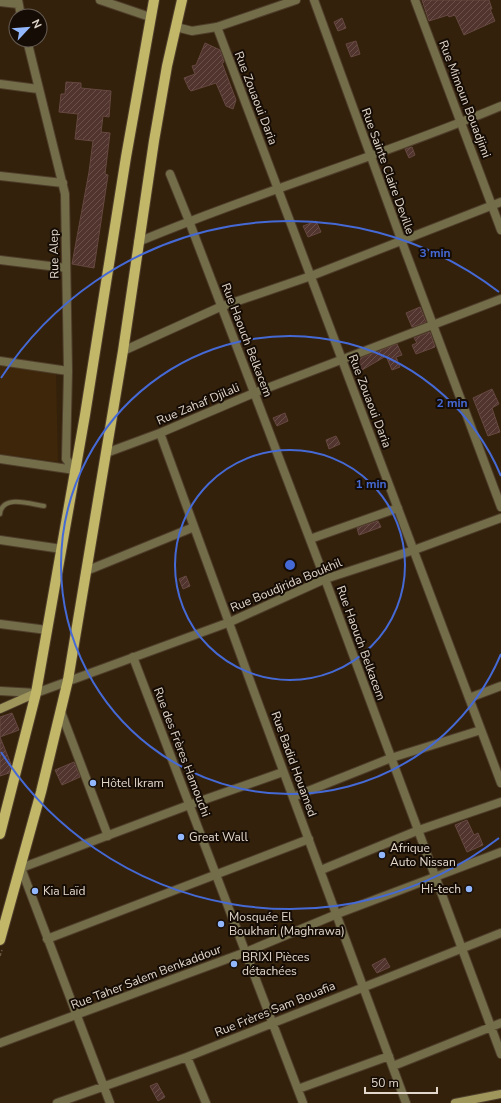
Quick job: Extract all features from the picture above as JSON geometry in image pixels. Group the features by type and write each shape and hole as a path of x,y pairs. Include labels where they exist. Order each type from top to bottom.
{"main road":[{"path":"0,832 36,693 85,415 154,0"},
{"path":"0,940 21,868 68,680 123,350 154,142 182,0"},
{"path":"0,709 36,693"},
{"path":"455,1103 501,1094"}],"street":[{"path":"100,0 150,17"},
{"path":"176,27 192,31 217,27 296,0"},
{"name":"Rue Sainte Claire Deville","path":"314,0 370,156 501,507"},
{"name":"Rue Mimoun Bouadjimi","path":"415,0 501,230"},
{"path":"0,2 18,2"},
{"name":"Rue Zouaoui Daria","path":"217,27 481,730 498,769 501,783"},
{"name":"Rue Alep","path":"29,48 65,194 68,371 66,459 75,470"},
{"path":"0,84 38,89"},
{"path":"138,242 189,221 461,123 501,106"},
{"name":"Rue Haouch Belkacem","path":"170,174 310,539 501,1054"},
{"path":"0,176 63,183"},
{"path":"123,350 220,306 311,276 402,242 501,202"},
{"path":"0,260 66,268"},
{"name":"Rue Zahaf Djilali","path":"106,453 160,433 254,393 342,361 501,299"},
{"path":"0,361 68,371"},
{"name":"Rue Badid Houamed","path":"160,433 230,622 283,772 321,870 406,1103"},
{"path":"0,459 75,470"},
{"path":"310,539 398,508"},
{"name":"Rue Boudjrida Boukhil","path":"36,693 68,680 230,622 325,579 414,550 501,518"},
{"path":"86,571 194,527"},
{"path":"0,540 62,549"},
{"path":"0,624 47,630"},
{"name":"Rue des Frères Hamouchi","path":"133,657 189,805 217,874 303,1103"},
{"path":"469,698 501,686"},
{"path":"0,691 36,693"},
{"path":"61,712 108,836"},
{"path":"293,798 391,758 481,730"},
{"path":"110,1103 21,868 189,805 283,772"},
{"path":"321,870 419,830 501,802"},
{"path":"47,939 309,839"},
{"name":"Rue Taher Salem Benkaddour","path":"0,1043 77,1016 246,952 337,914 501,852"},
{"name":"Rue Frères Sam Bouafia","path":"57,1103 187,1056 501,933"},
{"path":"393,1066 501,1023"},
{"path":"187,1056 206,1103"},
{"path":"298,1089 389,1056"}],"lane":[{"path":"0,514 0,509 5,503 11,502 44,506"}],"shaded area":[{"path":"0,366 56,371 58,462 0,454"}],"building":[{"path":"422,0 489,0 492,9 490,9 495,21 464,35 455,15 449,17 448,15 429,21"},
{"path":"342,18 346,28 338,31 334,22"},
{"path":"356,41 360,54 351,57 346,44"},
{"path":"205,43 220,50 224,62 222,63 236,100 233,109 226,106 216,83 191,91 184,78 195,74 192,66 196,65"},
{"path":"66,82 81,83 81,88 111,91 109,117 103,116 101,132 110,133 105,174 108,175 94,268 72,264 89,172 93,141 75,139 78,114 59,112 61,94 65,94"},
{"path":"412,147 415,155 409,158 405,149"},
{"path":"316,221 321,232 308,237 303,226"},
{"path":"420,307 426,322 412,327 406,313"},
{"path":"430,332 435,347 416,354 412,345 417,343 414,338"},
{"path":"397,344 402,355 396,357 400,367 392,370 386,356 362,370 356,360"},
{"path":"492,389 499,404 492,408 500,432 488,436 473,398"},
{"path":"285,413 288,421 277,426 273,418"},
{"path":"336,436 340,444 329,449 326,440"},
{"path":"378,521 381,527 359,535 357,528"},
{"path":"186,576 190,586 183,589 179,579"},
{"path":"12,713 19,730 0,737 0,717"},
{"path":"0,737 11,764 9,773 0,776"},
{"path":"74,762 80,777 62,785 55,770"},
{"path":"467,820 474,835 478,833 483,845 467,852 455,825"},
{"path":"385,958 390,967 377,973 372,965"},
{"path":"157,1083 165,1097 158,1101 150,1086"}],"place":[{"name":"Hôtel Ikram","path":"93,783"},
{"name":"Great Wall","path":"181,837"},
{"name":"Afrique Auto Nissan","path":"382,855"},
{"name":"Hi-tech","path":"469,889"},
{"name":"Kia Laïd","path":"35,891"},
{"name":"Mosquée El Boukhari (Maghrawa)","path":"221,924"},
{"name":"BRIXI Pièces détachées","path":"234,964"}]}
